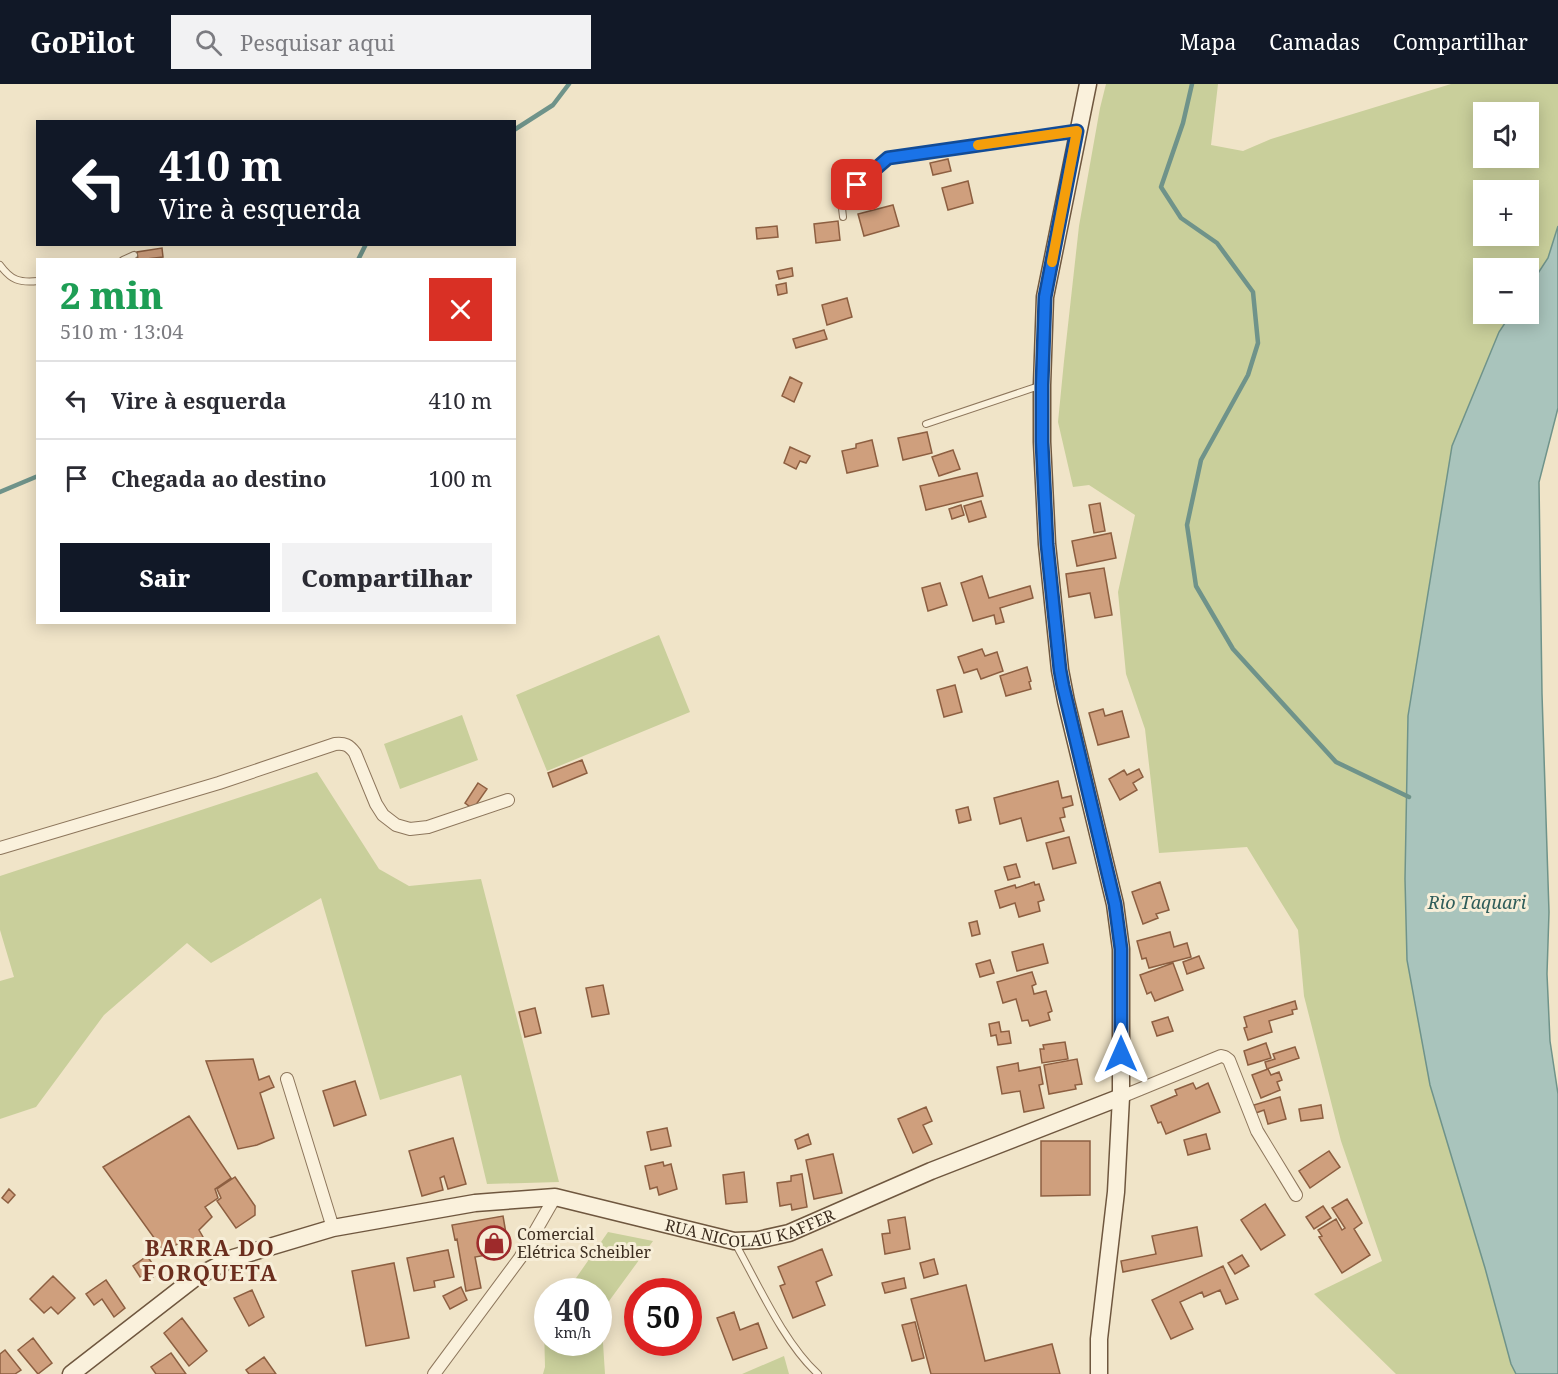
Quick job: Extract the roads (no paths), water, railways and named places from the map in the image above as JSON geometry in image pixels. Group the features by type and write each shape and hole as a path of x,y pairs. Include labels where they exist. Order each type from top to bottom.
{"main road":[{"path":"1088,84 1045,297 1042,442 1047,544 1060,670 1115,904 1121,949 1121,1097 1116,1192 1098,1374"},
{"name":"RUA NICOLAU KAFFER","path":"71,1374 196,1277 233,1258 333,1228 475,1203 555,1197 734,1241 758,1240 789,1233 931,1171 1121,1097"}],"street":[{"path":"0,848 219,783 343,743 355,753 376,804 383,815 396,825 410,830 428,827 508,800"},
{"name":"RUA NICOLAU KAFFER","path":"1121,1097 1221,1056 1225,1057 1229,1060 1257,1131 1296,1196"},
{"path":"287,1079 333,1228"},
{"path":"434,1374 520,1258 555,1197"}],"lane":[{"path":"843,217 841,199 888,158 1077,131"},
{"path":"127,258 134,255"},
{"path":"0,265 9,277 25,282 36,281"},
{"path":"926,424 1042,385"},
{"path":"734,1241 777,1319 805,1361 818,1374"}],"water":[{"name":"Rio Taquari","path":"1558,226 1558,408 1539,482 1542,694 1549,912 1547,974 1550,1041 1558,1094 1558,1374 1516,1374 1511,1364 1430,1085 1407,960 1405,879 1408,716 1452,446 1504,324 1539,324 1539,272 1548,258"}],"waterway":[{"path":"516,129 553,105 569,84"},
{"path":"1192,84 1183,123 1161,187 1181,218 1217,243 1253,292 1258,343 1248,375 1201,460 1187,525 1196,586 1233,649 1336,762 1409,797"},
{"path":"359,258 365,246"},
{"path":"0,492 36,477"}],"place":[{"name":"Comercial Elétrica Scheibler","path":"494,1243"}],"district":[{"name":"BARRA DO FORQUETA","path":"210,1260"}]}
